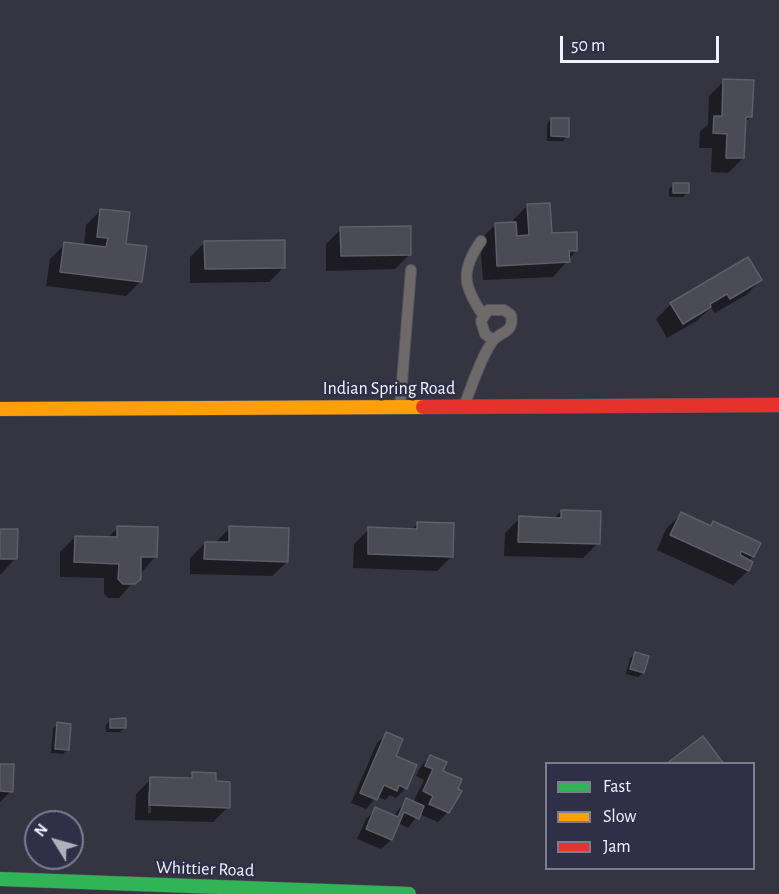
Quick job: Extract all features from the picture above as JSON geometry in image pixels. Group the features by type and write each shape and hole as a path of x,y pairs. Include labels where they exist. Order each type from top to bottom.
{"street":[{"name":"Indian Spring Road","path":"0,409 779,405"},
{"name":"Whittier Road","path":"0,879 409,894"}],"lane":[{"path":"482,241 472,254 467,268 466,284 483,315 482,328 493,340"},
{"path":"400,407 411,270"},
{"path":"464,406 493,340 509,331 512,322 511,315 496,308 483,315"}],"building":[{"path":"723,79 754,80 752,117 746,117 744,158 726,158 727,134 713,133 714,116 722,116"},
{"path":"551,118 569,118 569,137 551,136"},
{"path":"673,183 689,183 689,193 673,193"},
{"path":"550,203 552,233 577,232 577,251 569,251 570,262 497,266 495,223 516,222 517,236 529,235 527,204"},
{"path":"100,209 130,212 126,244 147,246 142,282 60,272 64,242 106,247 108,238 97,237"},
{"path":"411,226 411,255 341,256 340,227"},
{"path":"285,240 285,268 205,269 204,241"},
{"path":"748,257 762,280 730,299 727,294 683,324 670,303"},
{"path":"561,510 601,511 600,544 518,542 519,516 561,518"},
{"path":"681,512 711,526 713,521 761,543 754,557 741,551 740,555 753,562 749,571 670,535"},
{"path":"417,522 454,523 453,557 368,554 368,527 417,529"},
{"path":"117,526 158,527 157,557 141,557 141,579 135,584 123,584 118,579 119,564 74,562 75,536 117,537"},
{"path":"229,526 289,528 288,562 204,559 205,542 229,542"},
{"path":"0,529 18,529 17,559 0,559"},
{"path":"635,652 649,656 644,673 630,669"},
{"path":"126,718 126,728 110,728 110,719"},
{"path":"57,722 71,724 69,750 55,749"},
{"path":"386,732 403,739 396,756 417,765 407,789 399,785 397,791 384,785 377,800 360,793"},
{"path":"703,736 722,762 669,762"},
{"path":"430,755 447,762 443,771 462,779 458,789 462,791 449,813 429,804 433,796 423,791 433,769 425,766"},
{"path":"0,764 14,764 13,792 0,791"},
{"path":"192,772 216,773 216,781 230,782 230,808 149,805 150,777 192,778"},
{"path":"406,798 424,806 419,819 404,812 392,840 366,829 375,807 398,817"}],"traffic: fast":[{"path":"0,879 409,894"}],"traffic: slow":[{"path":"0,409 423,407"}],"traffic: jam":[{"path":"423,407 779,405"}]}
